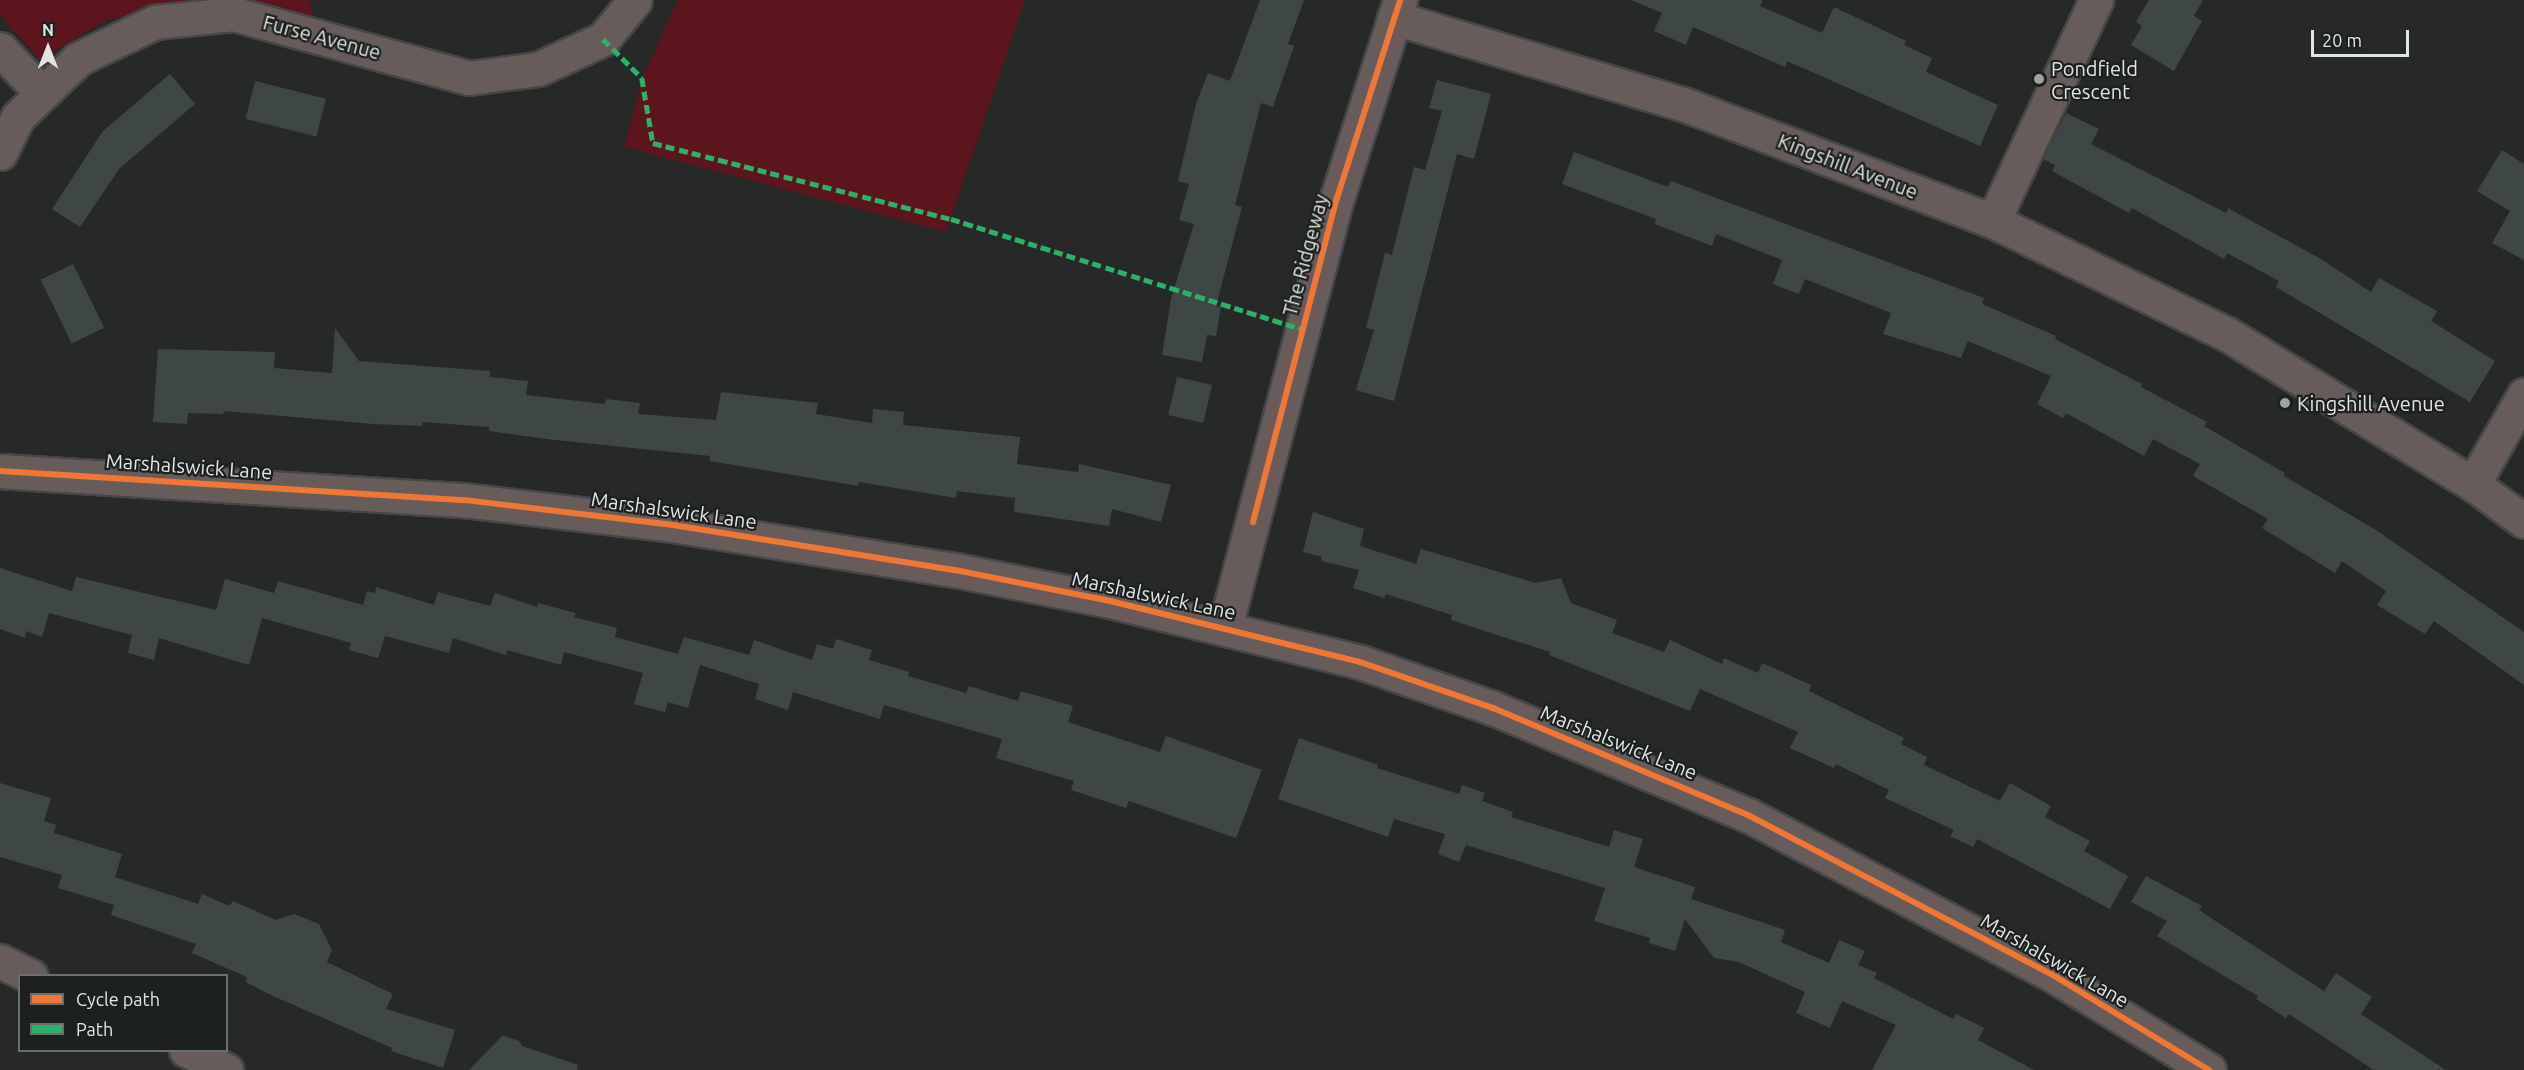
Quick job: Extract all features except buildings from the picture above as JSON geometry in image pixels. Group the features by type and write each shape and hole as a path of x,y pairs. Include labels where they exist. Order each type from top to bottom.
{"street":[{"name":"Furse Avenue","path":"0,153 18,117 41,92 78,59 155,22 234,14 469,78 538,69 603,39 635,0"},
{"path":"1993,221 2096,0"},
{"name":"Kingshill Avenue","path":"1397,9 1683,104 1993,221 2227,334 2473,484 2524,521"},
{"name":"The Ridgeway","path":"1225,627 1337,198 1397,9"},
{"path":"0,49 41,92"},
{"path":"2473,484 2524,395"},
{"name":"Marshalswick Lane","path":"0,471 464,500 673,525 955,570 1225,627 1360,663 1493,708 1748,815 2056,977 2209,1070"},
{"path":"0,961 29,974"},
{"path":"190,1052 226,1070"}],"shaded area":[{"path":"0,0 309,0 315,24 223,2 106,20 40,60 0,15"},
{"path":"678,0 1025,0 946,232 624,147 642,78"}],"marked path":[{"path":"603,39 642,78 653,143 951,219 1302,329"}],"cycle path":[{"path":"1253,522 1337,198 1400,0"},
{"path":"0,471 464,500 673,525 955,570 1110,601 1360,662 1493,708 1748,815 2056,977 2209,1070"}],"place":[{"name":"Pondfield Crescent","path":"2039,79"},
{"name":"Kingshill Avenue","path":"2285,403"}]}
